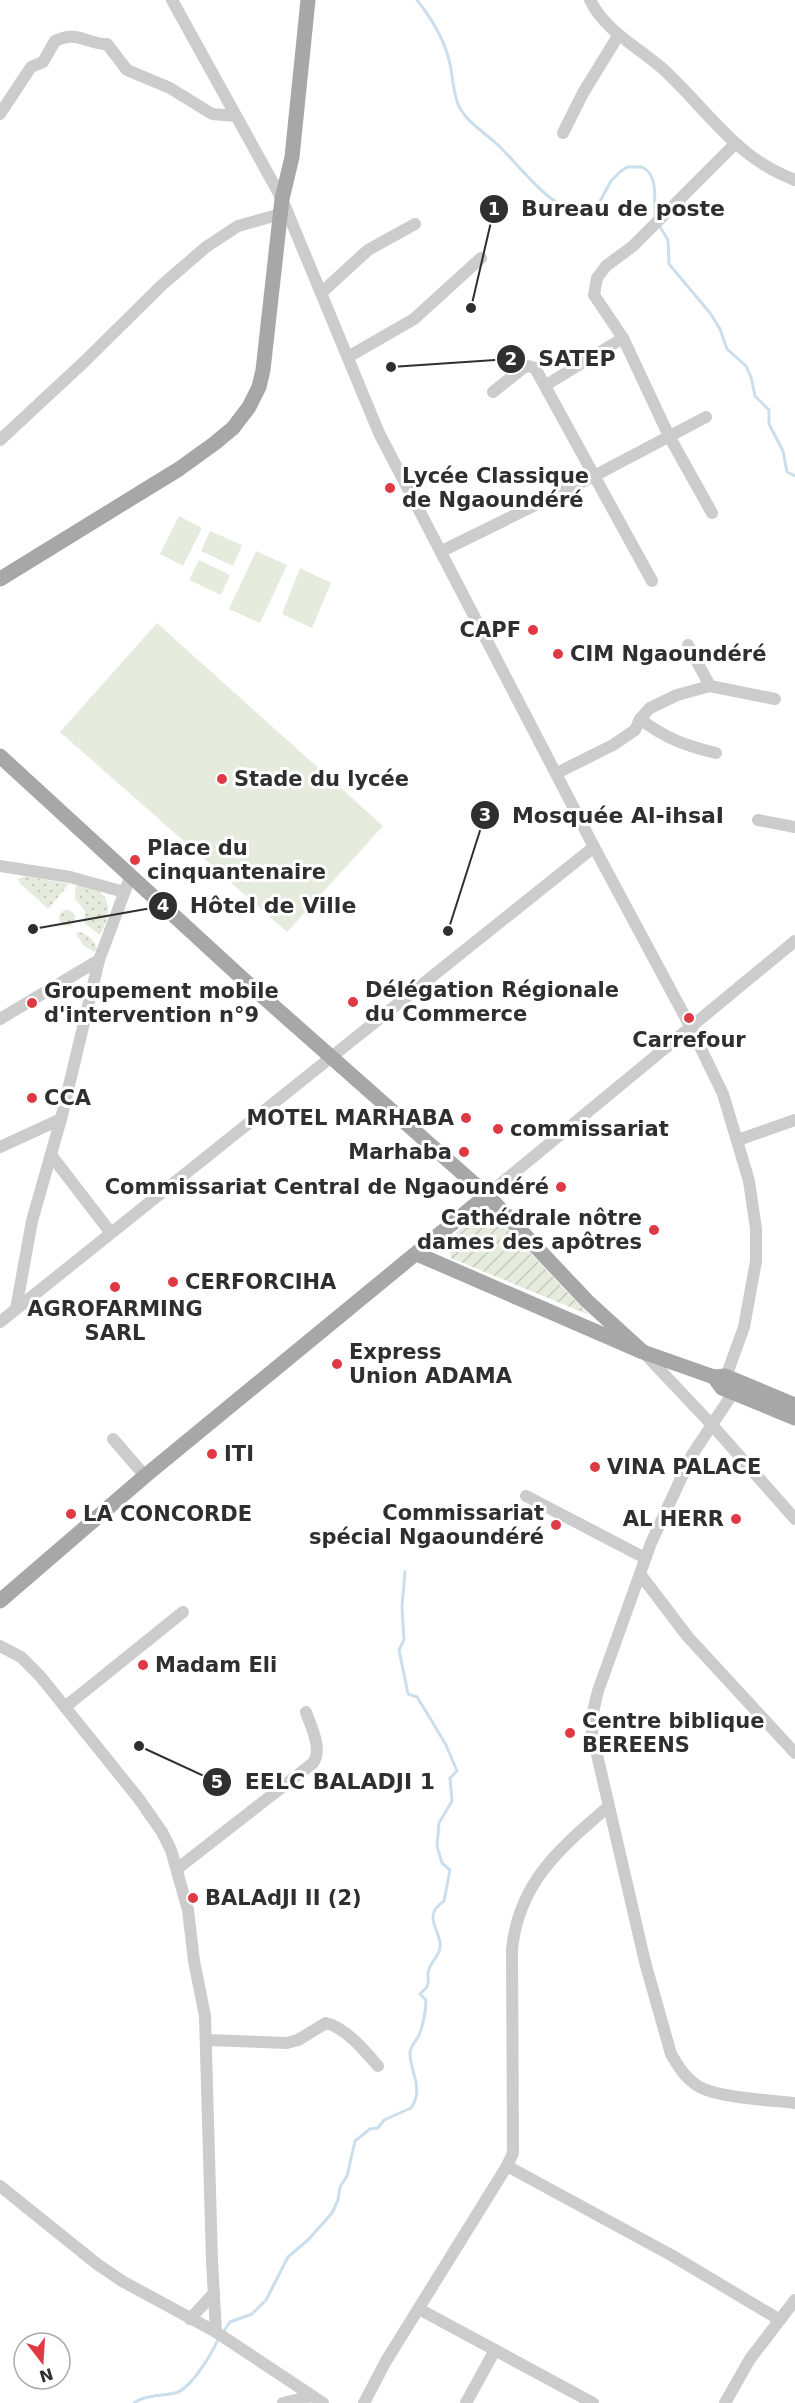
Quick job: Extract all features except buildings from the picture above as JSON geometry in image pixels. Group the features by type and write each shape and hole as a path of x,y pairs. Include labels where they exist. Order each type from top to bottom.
{"main road":[{"path":"0,579 179,469 233,428 249,407 259,387 263,370 281,206 292,157 308,0"},
{"path":"0,756 331,1058 487,1195 587,1301 643,1352"},
{"path":"0,1601 145,1476 487,1195"},
{"path":"417,1254 643,1352 723,1384 795,1418"},
{"path":"723,1384 795,1405"}],"street":[{"path":"172,0 236,116 281,206 321,293 379,433 594,847 690,1026 723,1094 738,1140 749,1181 756,1229 756,1261 744,1327 723,1384 713,1426 692,1455 645,1558 598,1690 592,1716 592,1733 645,1962 671,2054 679,2067 698,2086 712,2092 795,2103"},
{"path":"590,0 596,13 618,36 662,68 735,144 781,175 795,180"},
{"path":"0,114 31,67 43,62 55,41 75,36 88,39 96,44 107,44 127,70 170,88 212,114 236,116"},
{"path":"563,133 618,36"},
{"path":"712,513 669,436 623,338 594,295 597,278 606,266 633,246 735,144"},
{"path":"0,440 162,285 206,247 238,226 281,206"},
{"path":"321,293 368,250 415,224"},
{"path":"348,357 414,319 481,258"},
{"path":"546,385 623,338"},
{"path":"493,392 528,366 535,368 652,581"},
{"path":"442,551 594,476 706,417"},
{"path":"688,645 710,686"},
{"path":"557,773 613,745 635,730 640,719 650,708 677,695 710,686 775,699"},
{"path":"640,719 664,736 716,753"},
{"path":"758,820 795,827"},
{"path":"0,1322 594,847"},
{"path":"0,866 69,877 124,892"},
{"path":"16,1309 32,1221 51,1155 99,960 131,875"},
{"path":"487,1195 795,941"},
{"path":"0,1018 99,960"},
{"path":"0,1147 60,1119"},
{"path":"738,1140 795,1120"},
{"path":"51,1155 111,1233"},
{"path":"643,1352 713,1426 795,1519"},
{"path":"113,1440 145,1476"},
{"path":"526,1496 645,1558"},
{"path":"640,1574 688,1637 792,1745"},
{"path":"65,1707 183,1612"},
{"path":"0,1646 21,1657 65,1707 162,1832 177,1869 188,1910 194,1961 205,2016 214,2293 220,2335"},
{"path":"177,1869 318,1757 318,1749 306,1712"},
{"path":"364,2403 513,2153 512,1949 518,1916 533,1884 550,1861 569,1840 609,1807"},
{"path":"207,2040 287,2043 298,2040 326,2023 361,2047 378,2066"},
{"path":"507,2166 671,2255 780,2320"},
{"path":"0,2186 97,2264 157,2302 220,2335 324,2403"},
{"path":"190,2319 214,2293"},
{"path":"725,2403 750,2359 795,2300"},
{"path":"419,2309 587,2401"},
{"path":"466,2403 495,2350"},
{"path":"283,2403 312,2396"}],"shaded area":[{"path":"179,516 202,528 183,566 160,554"},
{"path":"210,531 242,545 233,566 201,551"},
{"path":"256,551 287,565 260,623 229,609"},
{"path":"199,560 230,575 221,595 189,580"},
{"path":"300,568 331,583 312,628 282,614"},
{"name":"Stade du lycée","path":"157,623 383,826 287,932 60,732"},
{"path":"25,876 69,884 48,909 20,883 18,879"},
{"path":"76,885 96,889 106,900 108,916 100,935 84,923 85,911 75,899"},
{"path":"64,910 70,910 75,918 73,924 64,926 59,921 59,915"},
{"path":"79,932 91,938 97,950 94,952 83,945 76,934"},
{"path":"476,1215 500,1221 589,1315 451,1258 448,1240"}],"waterway":[{"path":"417,0 433,22 445,47 461,111 537,186 559,204 583,214 599,203 611,181 620,172 627,167 642,167 648,171 654,184 656,220"},
{"path":"659,225 668,240 669,264 710,313 720,329 727,349 746,366 755,396 769,410 769,424 783,451 787,472 795,476"},
{"path":"222,2334 230,2322 252,2314 266,2300 288,2257 308,2240 332,2213 338,2200 340,2187 347,2176 355,2141 370,2129 378,2128 384,2120 411,2108 415,2101 417,2088 410,2051 423,2024 426,2000 420,1994 427,1987 429,1969 440,1947 433,1916 434,1911 444,1901 450,1870 442,1863 437,1846 439,1823 452,1801 450,1778 457,1771 446,1745 417,1697 408,1694 399,1650 404,1640 402,1606 405,1572"},
{"path":"134,2403 143,2398 181,2390 200,2370 218,2339"}],"place":[{"name":"Bureau de poste","path":"471,308"},
{"name":"SATEP","path":"391,367"},
{"name":"Lycée Classique de Ngaoundéré","path":"390,488"},
{"name":"CAPF","path":"533,630"},
{"name":"CIM Ngaoundéré","path":"558,654"},
{"name":"Stade du lycée","path":"222,779"},
{"name":"Place du cinquantenaire","path":"135,860"},
{"name":"Hôtel de Ville","path":"33,929"},
{"name":"Mosquée Al-ihsaI","path":"448,931"},
{"name":"Délégation Régionale du Commerce","path":"353,1002"},
{"name":"Groupement mobile d'intervention n°9","path":"32,1003"},
{"name":"Carrefour","path":"689,1018"},
{"name":"CCA","path":"32,1098"},
{"name":"MOTEL MARHABA","path":"466,1118"},
{"name":"commissariat","path":"498,1129"},
{"name":"Marhaba","path":"464,1152"},
{"name":"Commissariat Central de Ngaoundéré","path":"561,1187"},
{"name":"Cathédrale nôtre dames des apôtres","path":"654,1230"},
{"name":"CERFORCIHA","path":"173,1282"},
{"name":"AGROFARMING SARL","path":"115,1287"},
{"name":"Express Union ADAMA","path":"337,1364"},
{"name":"ITI","path":"212,1454"},
{"name":"VINA PALACE","path":"595,1467"},
{"name":"LA CONCORDE","path":"71,1514"},
{"name":"AL HERR","path":"736,1519"},
{"name":"Commissariat spécial Ngaoundéré","path":"556,1525"},
{"name":"Madam Eli","path":"143,1665"},
{"name":"Centre biblique BEREENS","path":"570,1733"},
{"name":"EELC BALADJI 1","path":"139,1746"},
{"name":"BALAdJI II (2)","path":"193,1898"}]}
